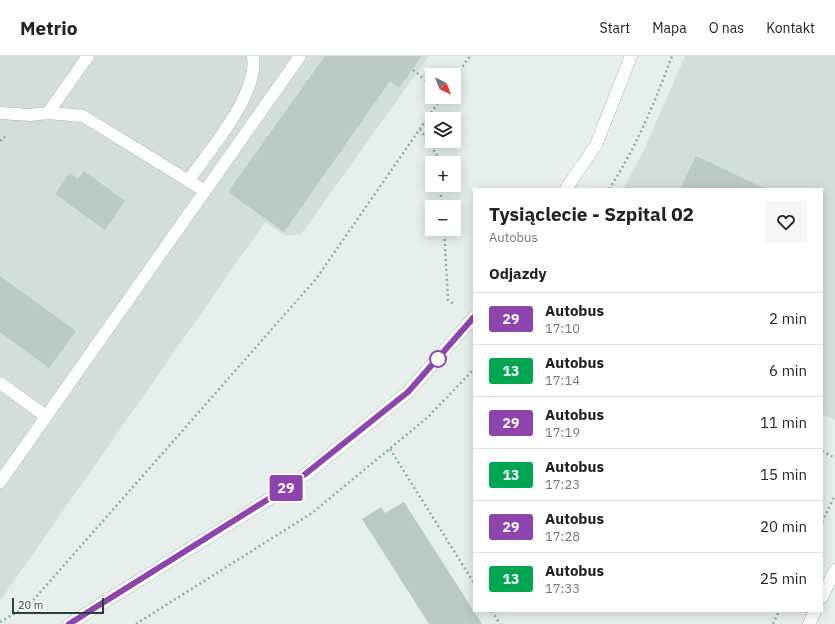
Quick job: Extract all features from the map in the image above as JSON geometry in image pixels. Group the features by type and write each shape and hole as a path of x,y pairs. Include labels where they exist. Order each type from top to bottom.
{"street":[{"path":"48,113 88,56"},
{"path":"188,181 242,104 251,85 254,65 253,56"},
{"path":"0,482 300,56"},
{"path":"567,188 596,145 631,56"},
{"path":"0,112 30,115 48,113 83,116 205,191"},
{"path":"69,624 294,483 408,392 473,318"},
{"path":"0,383 46,416"},
{"path":"823,595 835,570"},
{"path":"809,624 815,612"}],"path":[{"path":"461,69 470,56"},
{"path":"610,188 627,160 659,92 672,56"},
{"path":"413,70 425,79"},
{"path":"0,622 29,605 316,279 437,104"},
{"path":"420,128 437,156"},
{"path":"444,236 448,300 473,318"},
{"path":"136,624 312,513 428,417 473,369"},
{"path":"390,449 473,581"},
{"path":"823,452 835,458"},
{"path":"823,520 835,495"},
{"path":"493,612 500,624"},
{"path":"773,624 779,612"}],"shaded area":[{"path":"0,56 429,56 301,234 286,236 265,222 0,601"},
{"path":"685,56 835,56 835,420 823,414 823,188 624,188 643,152"}],"building":[{"path":"325,56 422,56 399,88 390,81 284,232 228,192"},
{"path":"696,156 764,188 680,188"},
{"path":"84,171 125,201 105,230 55,194 70,173 78,179"},
{"path":"0,276 76,331 49,368 0,332"},
{"path":"404,502 482,624 429,624 362,519 381,507 385,513"}],"bus line":[{"name":"29","path":"69,624 294,483 408,392 473,318"}]}
